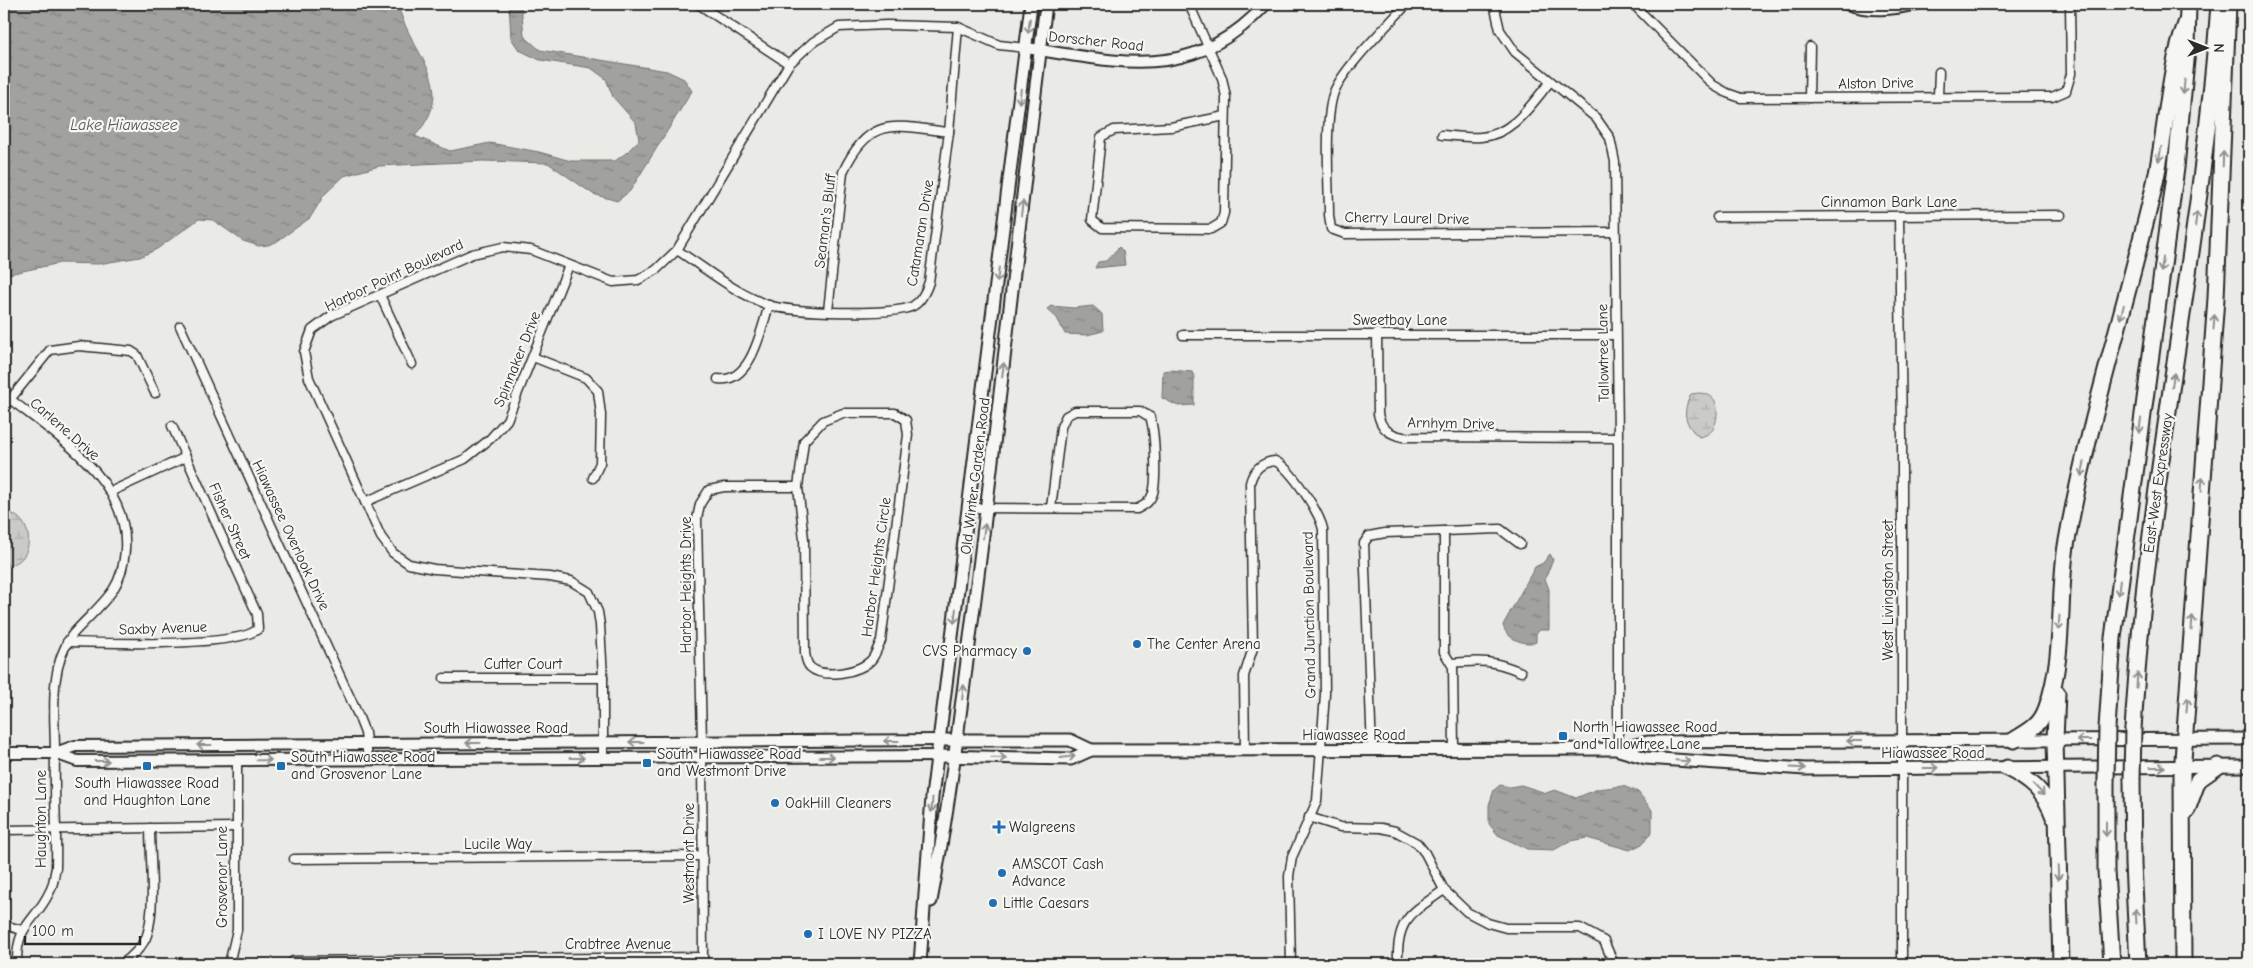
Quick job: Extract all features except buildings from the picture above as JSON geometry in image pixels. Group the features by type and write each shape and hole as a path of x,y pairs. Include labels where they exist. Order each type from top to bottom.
{"highway":[{"name":"East-West Expressway","path":"2112,964 2106,871 2106,780 2112,638 2176,168 2187,50 2188,4"},
{"name":"East-West Expressway","path":"2138,964 2133,864 2132,780 2133,728 2140,623 2194,232 2219,4"},
{"path":"2183,964 2182,767 2216,298 2228,4"},
{"path":"2061,964 2055,740 2057,659 2066,546 2087,448 2155,185 2178,46 2187,21"},
{"path":"2014,740 2040,724 2045,715 2057,659"},
{"path":"2182,826 2198,780 2218,766"},
{"path":"2007,768 2028,779 2045,795 2057,824"}],"main road":[{"name":"Old Winter Garden Road","path":"922,950 932,797 1031,4"},
{"name":"Old Winter Garden Road","path":"920,964 941,851 955,757 987,508 1046,4"},
{"name":"Hiawassee Road","path":"938,756 1071,758 1091,750 1618,749 1648,742 2249,739"},
{"name":"Hiawassee Road","path":"940,740 1070,740 1091,750"},
{"name":"Hiawassee Road","path":"1618,749 1646,758 1805,769 2249,766"}],"street":[{"path":"698,4 789,64"},
{"path":"1189,4 1222,78 1226,97 1224,213 1221,223 1211,228 1102,228 1092,220 1101,137 1114,130 1171,127 1225,116"},
{"name":"Dorscher Road","path":"1026,48 1092,58 1143,62 1173,60 1209,48 1238,30 1266,4"},
{"name":"Cherry Laurel Drive","path":"1407,4 1352,65 1334,92 1329,116 1329,215 1331,228 1345,234 1615,232"},
{"name":"Tallowtree Lane","path":"1494,4 1500,30 1515,52 1596,118 1610,138 1615,162 1618,438 1618,749"},
{"name":"Alston Drive","path":"1636,4 1713,85 1727,93 1741,98 1809,98 2052,97 2066,91 2071,74 2070,4"},
{"path":"1847,4 1864,9 1877,10 1916,4"},
{"name":"Harbor Point Boulevard","path":"603,757 603,678 598,612 588,592 571,581 550,577 434,569 409,564 393,553 381,537 309,378 304,352 312,330 331,316 472,254 503,247 531,250 613,282 638,280 656,270 677,250 789,64 813,42 839,27 886,25 958,27 999,45 1026,48"},
{"name":"Catamaran Drive","path":"677,250 727,284 769,305 786,309 892,312 914,306 925,295 929,282 949,132 958,27"},
{"path":"1809,98 1810,47"},
{"path":"1938,96 1939,72"},
{"path":"1442,135 1483,137 1502,131 1516,122 1550,82"},
{"name":"Seaman's Bluff","path":"828,311 843,172 850,155 861,142 878,128 902,126 949,132"},
{"name":"Cinnamon Bark Lane","path":"1717,217 2061,215"},
{"name":"West Livingston Street","path":"1899,216 1902,964"},
{"name":"Spinnaker Drive","path":"365,502 465,459 490,439 508,420 569,265"},
{"path":"380,295 412,364"},
{"path":"718,379 725,380 735,377 746,366 754,352 769,305"},
{"name":"Hiawassee Overlook Drive","path":"180,326 358,715 367,743 368,759"},
{"name":"Sweetbay Lane","path":"1184,335 1377,333 1616,335"},
{"name":"Arnhym Drive","path":"1377,333 1378,414 1380,423 1392,435 1403,437 1618,438"},
{"path":"4,407 50,350 79,346 131,351 137,355 155,393"},
{"path":"533,358 586,378 598,391 601,416 600,463 593,478"},
{"name":"Carlene Drive","path":"10,399 87,463 110,492 122,518 125,541 124,565 113,589 66,642 53,696 54,753"},
{"path":"969,508 1137,509 1148,503 1154,492 1154,428 1150,417 1140,411 1074,411 1066,416 1061,427 1051,508"},
{"name":"Harbor Heights Circle","path":"842,413 895,413 906,420 908,435 881,641 873,659 860,668 841,674 812,669 807,663 805,653 804,539 798,487 804,441 823,421 842,413"},
{"name":"Fisher Street","path":"172,426 257,614 258,629"},
{"path":"110,492 186,457"},
{"name":"Grand Junction Boulevard","path":"1245,750 1244,676 1253,648 1250,483 1252,475 1261,465 1275,461 1286,469 1320,518 1323,529 1325,694 1321,750 1317,801 1292,857 1290,876 1290,964"},
{"name":"Harbor Heights Drive","path":"702,742 697,519 700,504 709,490 724,487 798,487"},
{"path":"1372,750 1364,543 1370,536 1377,534 1500,529 1520,544"},
{"path":"1444,531 1444,652 1452,663 1454,750"},
{"name":"Saxby Avenue","path":"66,642 146,643 203,641 247,635 258,629"},
{"path":"1452,663 1474,661 1500,663 1521,672"},
{"name":"Cutter Court","path":"444,678 603,678"},
{"name":"South Hiawassee Road","path":"4,753 54,753 75,746 940,740"},
{"name":"Westmont Drive","path":"702,742 703,961"},
{"name":"South Hiawassee Road","path":"54,753 77,761 938,756"},
{"name":"Haughton Lane","path":"17,964 16,951 22,930 51,890 56,868 57,828 54,753"},
{"name":"Grosvenor Lane","path":"229,964 237,930 237,760"},
{"path":"1309,817 1340,827 1381,828 1395,831 1417,843 1425,853 1444,890 1467,912 1488,923 1506,928 1580,928 1604,941 1614,964"},
{"path":"4,830 236,827"},
{"path":"122,964 129,959 147,936 151,914 150,828"},
{"name":"Lucile Way","path":"294,859 702,856"},
{"path":"1398,964 1397,944 1402,927 1410,914 1444,890"},
{"path":"4,925 22,930"},
{"name":"Crabtree Avenue","path":"293,961 703,961"}],"green space":[{"path":"1699,393 1713,398 1717,411 1713,429 1699,437 1690,427 1686,417 1686,406 1691,394"},
{"path":"7,512 17,517 24,524 28,533 28,542 26,551 21,559 14,564 4,565 4,513"}],"water":[{"name":"Lake Hiawassee","path":"4,4 398,4 404,22 428,70 433,85 433,101 428,118 415,136 450,151 490,143 539,152 571,161 615,161 639,140 636,123 613,97 606,79 591,68 540,60 519,50 511,38 509,4 521,4 524,36 540,50 667,71 684,79 692,91 630,191 617,201 593,194 548,163 483,161 379,166 344,176 324,195 310,218 276,242 268,245 259,246 243,241 213,220 199,219 157,249 140,257 98,264 60,263 4,275"},
{"path":"1119,247 1123,251 1125,265 1095,268 1098,262 1106,261"},
{"path":"1051,306 1074,308 1093,306 1102,314 1103,331 1087,335 1065,334 1057,318 1047,309"},
{"path":"1163,371 1192,372 1194,375 1194,405 1178,406 1162,398"},
{"path":"1550,554 1553,560 1545,579 1549,589 1549,630 1540,630 1536,634 1536,642 1521,642 1507,634 1503,625 1535,567 1543,563"},
{"path":"1500,785 1510,787 1521,785 1546,793 1555,790 1576,798 1598,789 1623,786 1638,792 1652,810 1652,832 1642,844 1630,850 1587,838 1570,841 1554,850 1527,849 1498,835 1489,824 1489,805 1494,790"}],"place":[{"name":"The Center Arena","path":"1137,644"},
{"name":"CVS Pharmacy","path":"1027,651"},
{"name":"North Hiawassee Road and Tallowtree Lane","path":"1563,736"},
{"name":"South Hiawassee Road and Westmont Drive","path":"647,763"},
{"name":"South Hiawassee Road and Haughton Lane","path":"147,766"},
{"name":"South Hiawassee Road and Grosvenor Lane","path":"281,766"},
{"name":"OakHill Cleaners","path":"775,803"},
{"name":"Walgreens","path":"999,827"},
{"name":"AMSCOT Cash Advance","path":"1002,873"},
{"name":"Little Caesars","path":"993,903"},
{"name":"I LOVE NY PIZZA","path":"808,934"}]}
